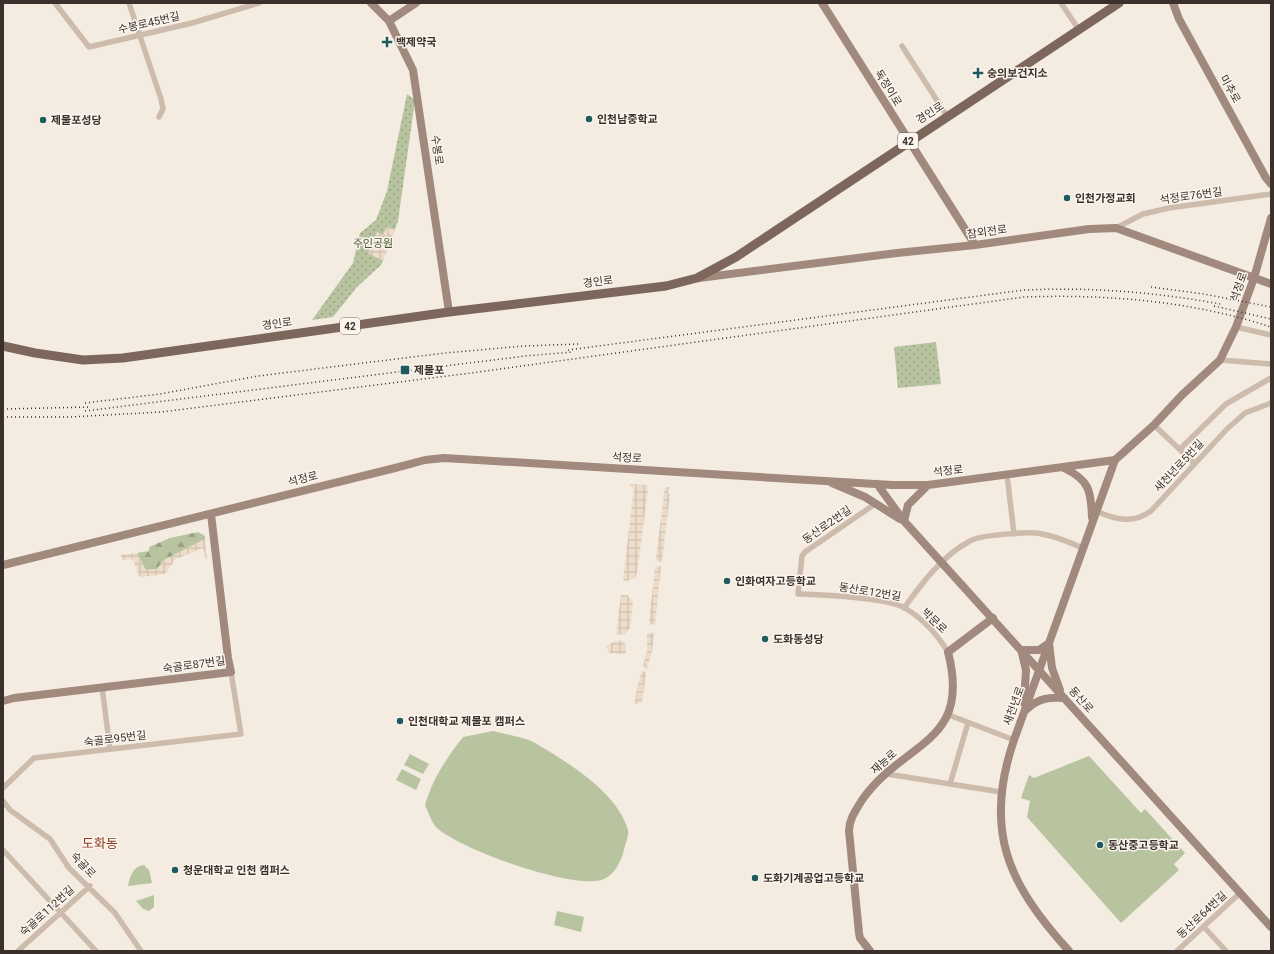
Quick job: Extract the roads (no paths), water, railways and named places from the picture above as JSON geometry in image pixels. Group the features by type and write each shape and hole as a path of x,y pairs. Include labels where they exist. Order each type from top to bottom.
{"main road":[{"name":"수봉로","path":"370,3 389,21 413,70 449,312"},
{"path":"389,21 416,3"},
{"name":"독정이로","path":"822,3 975,245"},
{"name":"경인로","path":"3,346 35,354 83,360 123,358 449,312 666,286 697,278 736,257 1119,3"},
{"name":"미추로","path":"1173,3 1186,32 1266,178 1271,184"},
{"name":"석정로","path":"3,565 403,466 444,458 877,484 928,484 1007,476 1115,460 1154,425 1182,395 1220,360 1236,326 1254,278 1271,218"},
{"name":"참외전로","path":"697,278 897,253 975,245 1045,234 1116,228 1271,284"},
{"name":"새천년로","path":"1069,951 1040,918 1021,889 1013,873 1003,837 1000,792 1014,740 1092,520 1115,460"},
{"path":"1063,467 1076,473 1086,483 1091,498 1092,520"},
{"path":"824,480 865,497 904,521 908,505 928,484"},
{"name":"동산로","path":"877,484 904,521 1271,927"},
{"name":"숙골로87번길","path":"3,701 14,698 232,672 228,658 211,514"},
{"path":"948,652 993,618"},
{"path":"1049,643 1052,668 1063,697 1043,699 1033,703 1024,712 1026,670 1021,650 1039,650 1049,643"},
{"name":"재능로","path":"870,951 860,938 849,828 850,820 862,801 887,774 935,734 949,714 954,683 948,652"}],"street":[{"name":"수봉로45번길","path":"55,3 89,47 192,24 259,3"},
{"path":"129,3 161,99 163,109 159,117"},
{"path":"1061,3 1078,30"},
{"path":"902,46 947,116"},
{"name":"석정로76번길","path":"1116,228 1143,214 1169,208 1271,194"},
{"path":"1236,326 1271,335"},
{"path":"1220,360 1271,364"},
{"path":"1180,449 1226,404 1271,378"},
{"name":"새천년로5번길","path":"1096,511 1117,519 1132,520 1144,516 1151,511 1194,463 1245,413 1271,403"},
{"path":"1154,425 1194,463"},
{"path":"1007,476 1014,534"},
{"name":"동산로2번길","path":"798,594 802,556 805,552 875,504"},
{"name":"동산로12번길","path":"798,594 849,597 882,602 904,608 918,588 942,563 960,547 975,539 1014,534 1044,534 1082,548"},
{"name":"박문로","path":"904,608 935,633 948,652"},
{"name":"숙골로95번길","path":"3,788 33,759 241,734 232,672"},
{"path":"102,687 110,749"},
{"path":"949,714 968,723 1014,740"},
{"path":"950,784 960,745 968,723"},
{"path":"887,774 1000,792"},
{"name":"숙골로","path":"3,801 10,810 46,834 69,868 90,886 115,913 141,951"},
{"path":"3,850 96,951"},
{"name":"숙골로112번길","path":"18,951 90,886"},
{"name":"동산로64번길","path":"1181,950 1240,893"},
{"path":"1204,927 1226,951"}],"railway":[{"path":"1151,287 1204,294 1271,307"},
{"path":"568,350 1024,290 1074,289 1123,291 1171,296 1220,304"},
{"path":"3,417 70,417 161,412 471,373 1024,297 1055,296 1118,298 1149,301 1211,311 1271,327"},
{"path":"1214,306 1271,319"},
{"path":"85,403 160,394 258,376 445,353 524,346 579,344"},
{"path":"85,411 525,356 573,352"},
{"path":"3,409 91,407"}],"place":[{"name":"백제약국","path":"387,42"},
{"name":"숭의보건지소","path":"978,73"},
{"name":"인천남중학교","path":"589,119"},
{"name":"제물포성당","path":"43,120"},
{"name":"인천가정교회","path":"1067,198"},
{"name":"제물포","path":"405,370"},
{"name":"인화여자고등학교","path":"727,581"},
{"name":"도화동성당","path":"765,639"},
{"name":"인천대학교 제물포 캠퍼스","path":"400,721"},
{"name":"동산중고등학교","path":"1100,845"},
{"name":"청운대학교 인천 캠퍼스","path":"175,870"},
{"name":"도화기계공업고등학교","path":"755,878"}],"district":[{"name":"도화동","path":"100,843"}],"park label":[{"name":"주인공원","path":"373,243"}]}
